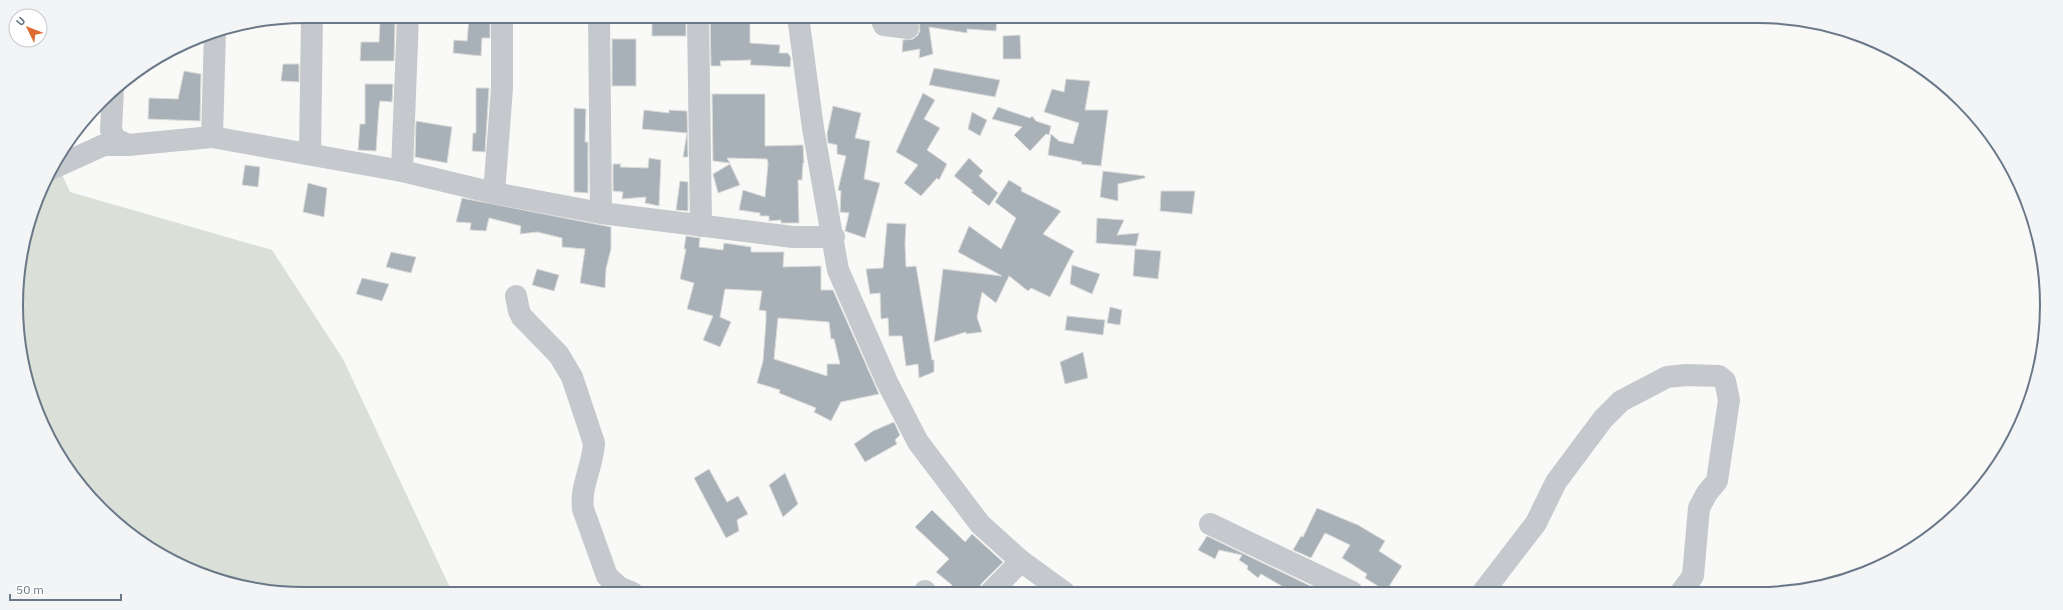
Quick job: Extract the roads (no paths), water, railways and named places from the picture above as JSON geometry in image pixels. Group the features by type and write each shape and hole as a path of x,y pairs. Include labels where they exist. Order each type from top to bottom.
{"street":[{"path":"310,154 312,23"},
{"path":"402,171 408,23"},
{"path":"494,193 502,88 502,23"},
{"path":"599,23 601,213"},
{"path":"698,23 701,226"},
{"path":"799,23 812,128 834,237 838,270 864,334 918,442 980,524 1021,561 1057,587"},
{"path":"883,23 884,25 908,28"},
{"path":"212,137 215,38"},
{"path":"112,100 111,130 115,139 128,146"},
{"path":"61,165 104,145 128,146 212,137 402,171 494,193 601,213 793,237 834,237"},
{"path":"516,296 519,311 522,317 559,356 572,377 594,443 594,453 583,493 584,509 606,576 619,587"},
{"path":"1487,587 1536,524 1556,482 1603,419 1621,401 1667,377 1686,375 1719,376 1724,381 1729,400 1717,481 1706,492 1699,508 1694,576 1685,587"},
{"path":"1210,524 1342,587"},
{"path":"996,587 1021,561"}]}
